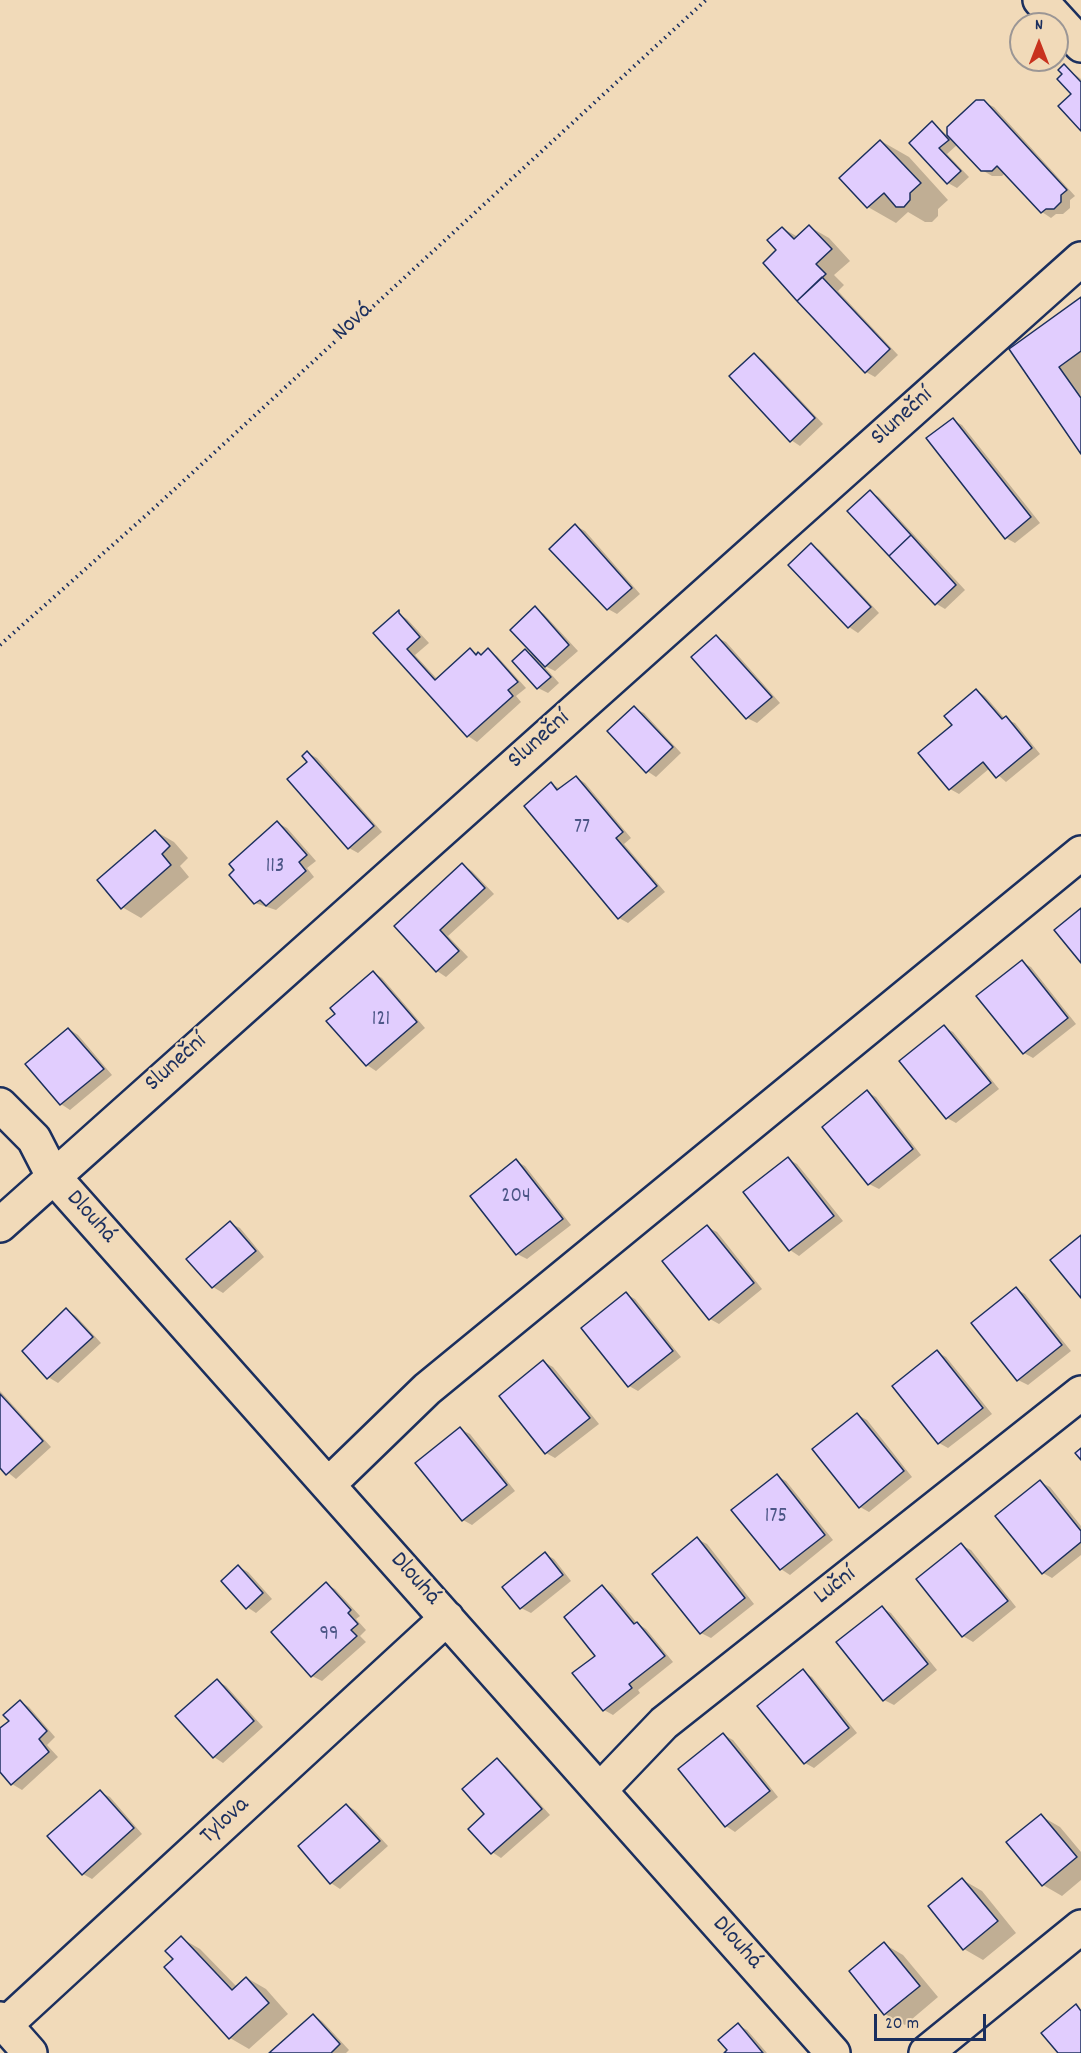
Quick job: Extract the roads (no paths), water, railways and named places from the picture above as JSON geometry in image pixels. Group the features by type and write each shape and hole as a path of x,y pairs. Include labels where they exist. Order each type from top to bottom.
{"street":[{"path":"1040,0 1081,45"},
{"name":"Sluneční","path":"0,1225 1081,259"},
{"path":"328,1485 427,1389 1081,853"},
{"name":"Dlouhá","path":"0,1105 34,1139 53,1176 832,2053"},
{"name":"Luční","path":"600,1790 664,1723 1081,1393"},
{"name":"Tylova","path":"3,2022 447,1618"},
{"path":"926,2053 1081,1927"},
{"path":"3,2022 30,2053"}]}
